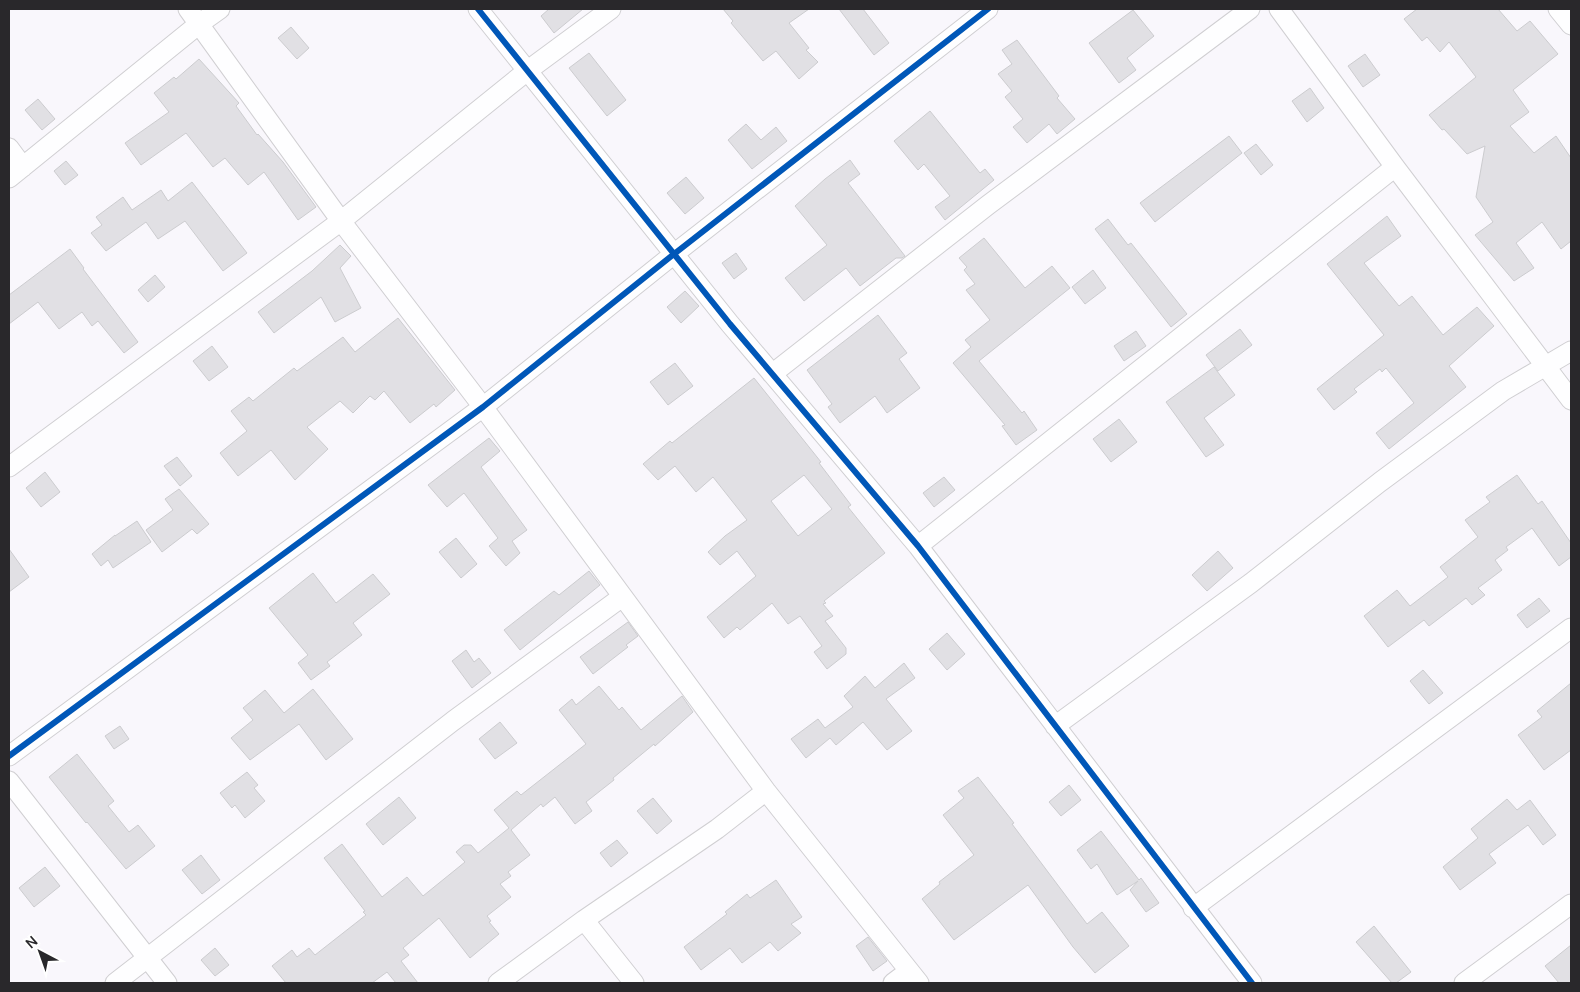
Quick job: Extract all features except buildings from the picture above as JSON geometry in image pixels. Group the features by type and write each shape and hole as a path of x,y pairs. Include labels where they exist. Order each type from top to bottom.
{"street":[{"path":"9,148 16,172 193,16 220,9"},
{"path":"478,9 772,374 918,546 1252,983"},
{"path":"9,467 341,220 528,71 611,9"},
{"path":"9,756 483,407 674,254 988,9"},
{"path":"772,374 988,205 1250,9"},
{"path":"1279,9 1394,167 1571,400"},
{"path":"1558,9 1571,25"},
{"path":"193,16 341,220 483,407 766,791 914,977 893,983"},
{"path":"918,546 1394,167"},
{"path":"1055,726 1251,583 1380,482 1504,391 1571,352"},
{"path":"115,983 452,721 622,597"},
{"path":"1193,908 1571,628"},
{"path":"9,781 167,983"},
{"path":"498,983 584,920 717,830 766,791"},
{"path":"1464,983 1571,904"},
{"path":"584,920 634,983"}],"cycle path":[{"path":"478,9 730,324 918,546 1252,983"},
{"path":"9,756 483,407 674,254 988,9"}]}
